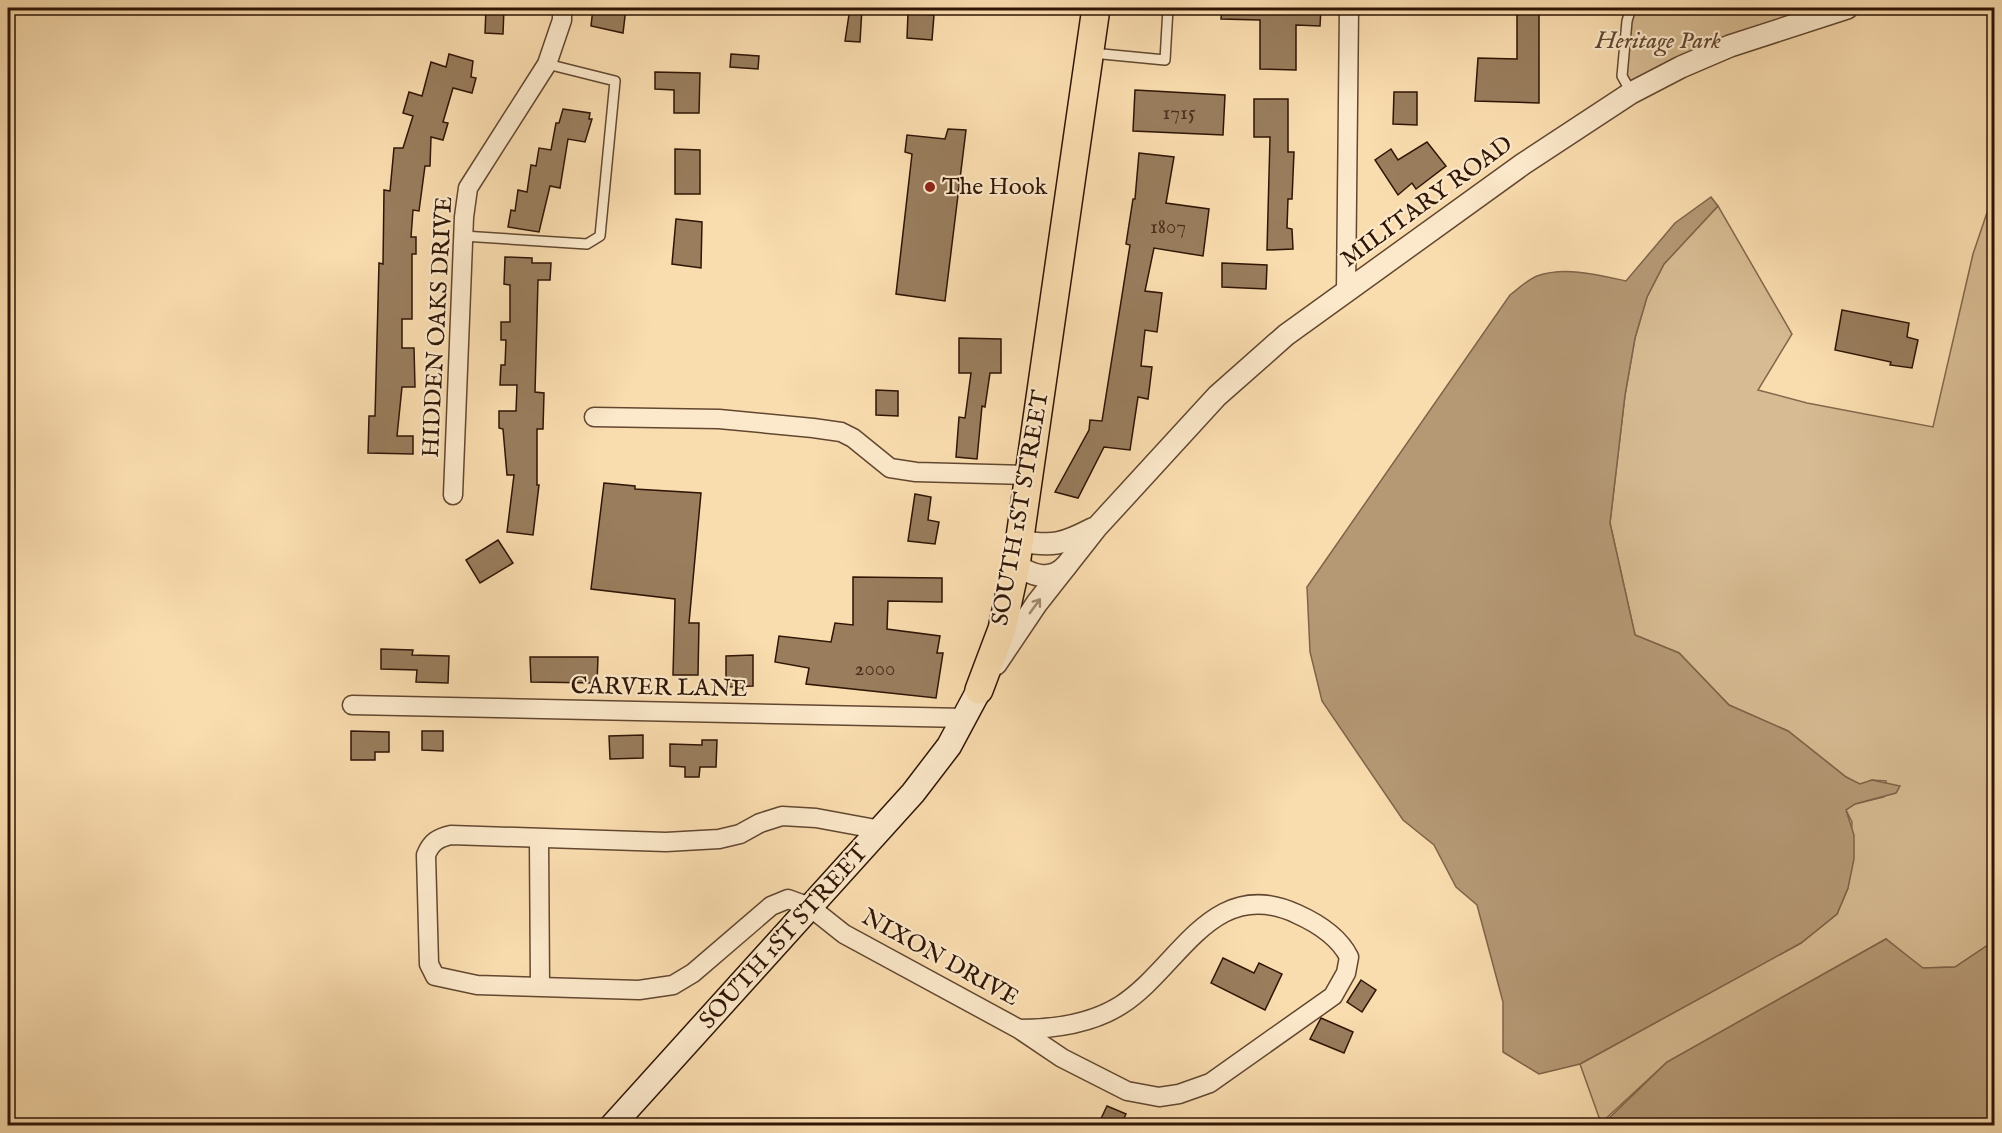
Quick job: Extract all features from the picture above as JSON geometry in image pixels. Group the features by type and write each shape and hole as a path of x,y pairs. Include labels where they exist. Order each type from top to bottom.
{"main road":[{"name":"SOUTH 1ST STREET","path":"612,1125 882,830 920,784 965,718 980,690 1002,629 1018,553 1096,8"}],"street":[{"name":"HIDDEN OAKS DRIVE","path":"453,495 463,236 468,188 548,64 562,20 562,8"},
{"path":"1346,291 1349,8"},
{"name":"MILITARY ROAD","path":"980,690 1037,603 1096,528 1217,396 1286,335 1532,158 1631,93 1730,46 1847,8"},
{"path":"594,417 719,419 813,428 841,432 853,438 890,468 916,472 1030,475"},
{"name":"MILITARY ROAD","path":"1073,559 1061,572 1050,576 1031,575 1018,553 1060,544 1096,528"},
{"name":"CARVER LANE","path":"352,705 965,718"},
{"path":"810,907 788,899 771,906 693,973 672,985 639,990 477,985 435,976 429,964 426,855 430,845 439,838 451,835 539,840 666,842 719,839 740,834 760,822 782,816 816,818 882,830"},
{"path":"539,840 540,986"},
{"name":"NIXON DRIVE","path":"810,907 844,934 1019,1029 1062,1058 1121,1089 1146,1096 1179,1094 1210,1083 1333,996 1346,973 1349,957 1337,940 1309,919 1275,906 1240,906 1210,921 1172,956 1138,993 1119,1006 1076,1023 1043,1029 1019,1029"}],"lane":[{"path":"1090,53 1165,60 1168,8"},
{"path":"1631,8 1627,21 1622,76 1631,93"},
{"path":"463,236 587,244 600,236 615,81 548,64"}],"path":[{"path":"1649,8 1661,10 1675,8"}],"green space":[{"name":"Heritage Park","path":"1631,8 1847,8 1631,93 1622,76"},
{"path":"1994,192 1994,941 1955,967 1922,968 1886,939 1667,1062 1601,1123 1580,1064 1801,943 1837,914 1848,888 1852,822 1846,810 1855,804 1884,797 1886,781 1872,780 1860,785 1846,777 1788,731 1729,705 1679,653 1635,635 1610,523 1625,395 1635,338 1647,297 1664,264 1718,206 1792,334 1758,390 1807,403 1933,427 1973,254"}],"shaded area":[{"path":"1711,197 1718,206 1664,264 1647,297 1635,338 1625,395 1610,523 1635,635 1679,653 1729,705 1788,731 1846,777 1860,784 1872,780 1900,786 1896,793 1855,804 1846,810 1854,835 1854,859 1848,888 1837,914 1801,943 1580,1064 1539,1074 1503,1052 1503,1002 1477,905 1456,887 1434,845 1403,820 1322,701 1310,652 1307,587 1510,295 1526,282 1548,273 1582,272 1626,281 1675,223"},
{"path":"1886,939 1923,968 1955,967 1994,941 1994,1125 1602,1125 1667,1062"}],"building":[{"path":"486,8 504,8 503,34 485,33"},
{"path":"593,8 626,8 623,33 591,26"},
{"path":"850,8 862,8 860,42 845,41"},
{"path":"1222,8 1321,8 1320,26 1296,25 1296,70 1260,69 1260,20 1221,19"},
{"path":"1517,8 1539,8 1539,103 1475,101 1478,58 1517,59"},
{"path":"908,13 934,15 932,40 907,38"},
{"path":"449,54 473,61 471,77 476,78 472,93 453,88 443,122 448,123 443,140 431,137 430,166 425,166 419,211 413,210 411,237 416,237 416,254 412,254 412,319 402,319 402,348 414,348 415,387 402,387 397,436 413,436 413,454 368,453 369,416 375,416 379,263 383,264 384,190 390,191 394,148 403,148 413,116 403,113 409,92 422,96 431,62 446,67"},
{"path":"731,54 759,56 758,69 730,67"},
{"path":"655,72 700,73 699,113 674,113 674,90 655,89"},
{"path":"1135,90 1225,95 1223,135 1133,131"},
{"path":"1394,92 1417,92 1417,125 1393,124"},
{"path":"1254,99 1288,99 1288,152 1294,152 1292,199 1288,199 1287,228 1292,229 1293,249 1267,250 1270,137 1254,137"},
{"path":"563,109 590,113 589,119 592,119 585,142 568,139 560,188 550,186 539,232 508,227 511,210 515,211 518,190 527,192 531,165 536,166 539,148 551,150 556,123 559,123"},
{"path":"948,129 966,130 945,301 896,294 912,154 905,152 907,135 945,139"},
{"path":"1427,142 1446,166 1416,189 1412,183 1398,195 1375,160 1391,149 1398,160"},
{"path":"675,149 700,150 700,194 675,194"},
{"path":"1139,153 1174,157 1166,203 1209,209 1203,256 1154,248 1145,291 1162,293 1157,332 1145,330 1141,366 1152,367 1148,399 1138,397 1130,450 1104,447 1078,498 1055,492 1089,430 1090,420 1102,421 1130,245 1126,244 1133,199 1135,199"},
{"path":"676,219 702,222 701,268 672,264"},
{"path":"505,257 532,258 532,263 551,263 550,280 538,280 535,392 544,393 543,429 537,429 537,485 539,485 533,535 507,532 514,475 507,475 503,429 499,428 499,411 516,411 517,385 500,385 501,365 505,365 506,340 501,340 501,322 510,322 510,285 504,284"},
{"path":"1222,263 1267,265 1266,289 1222,287"},
{"path":"1842,310 1909,323 1907,337 1918,340 1912,368 1890,365 1891,362 1835,350"},
{"path":"959,338 1001,339 1001,373 990,373 985,407 982,406 977,459 956,457 959,417 965,418 971,373 959,373"},
{"path":"876,390 898,391 898,416 876,415"},
{"path":"604,483 635,486 635,489 701,493 689,623 699,623 698,675 673,675 675,599 591,589"},
{"path":"915,494 931,497 928,520 939,522 935,544 908,541"},
{"path":"498,540 513,563 480,583 466,560"},
{"path":"853,577 942,578 942,602 888,601 887,629 940,636 937,653 943,653 936,698 806,684 809,668 775,662 779,636 831,642 835,623 853,625"},
{"path":"381,649 413,650 412,655 449,656 448,683 416,682 417,670 381,669"},
{"path":"753,655 753,686 726,687 726,656"},
{"path":"530,657 598,657 597,683 531,682"},
{"path":"351,731 389,732 389,752 375,752 375,760 351,760"},
{"path":"422,731 443,731 443,751 422,750"},
{"path":"643,735 643,758 610,759 609,736"},
{"path":"702,740 717,740 716,767 700,767 699,777 685,777 685,767 670,766 670,744 702,745"},
{"path":"1223,958 1254,973 1259,963 1282,974 1265,1010 1211,983"},
{"path":"1361,980 1376,990 1362,1012 1347,1002"},
{"path":"1321,1018 1353,1032 1344,1053 1310,1039"},
{"path":"1107,1106 1126,1114 1121,1125 1098,1125"}],"place":[{"name":"The Hook","path":"930,187"}]}
